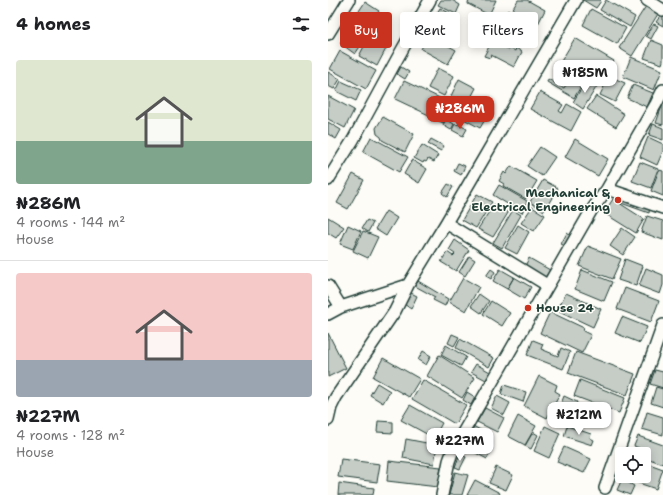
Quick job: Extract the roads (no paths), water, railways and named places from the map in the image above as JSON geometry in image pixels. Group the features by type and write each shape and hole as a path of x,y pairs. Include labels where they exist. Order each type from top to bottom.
{"street":[{"path":"328,34 349,0"},
{"path":"328,180 353,140 430,0"},
{"path":"328,420 331,407 336,397 388,322 408,285 446,223 576,0"},
{"path":"647,0 663,10"},
{"path":"442,495 449,461 453,450 547,285 591,211 607,189 663,90"},
{"path":"607,189 663,208"},
{"path":"446,223 547,285"},
{"path":"328,314 342,307 408,285"},
{"path":"328,286 342,307"},
{"path":"605,488 663,325"}],"place":[{"name":"Mechanical & Electrical Engineering","path":"618,200"},
{"name":"House 24","path":"528,308"}]}
